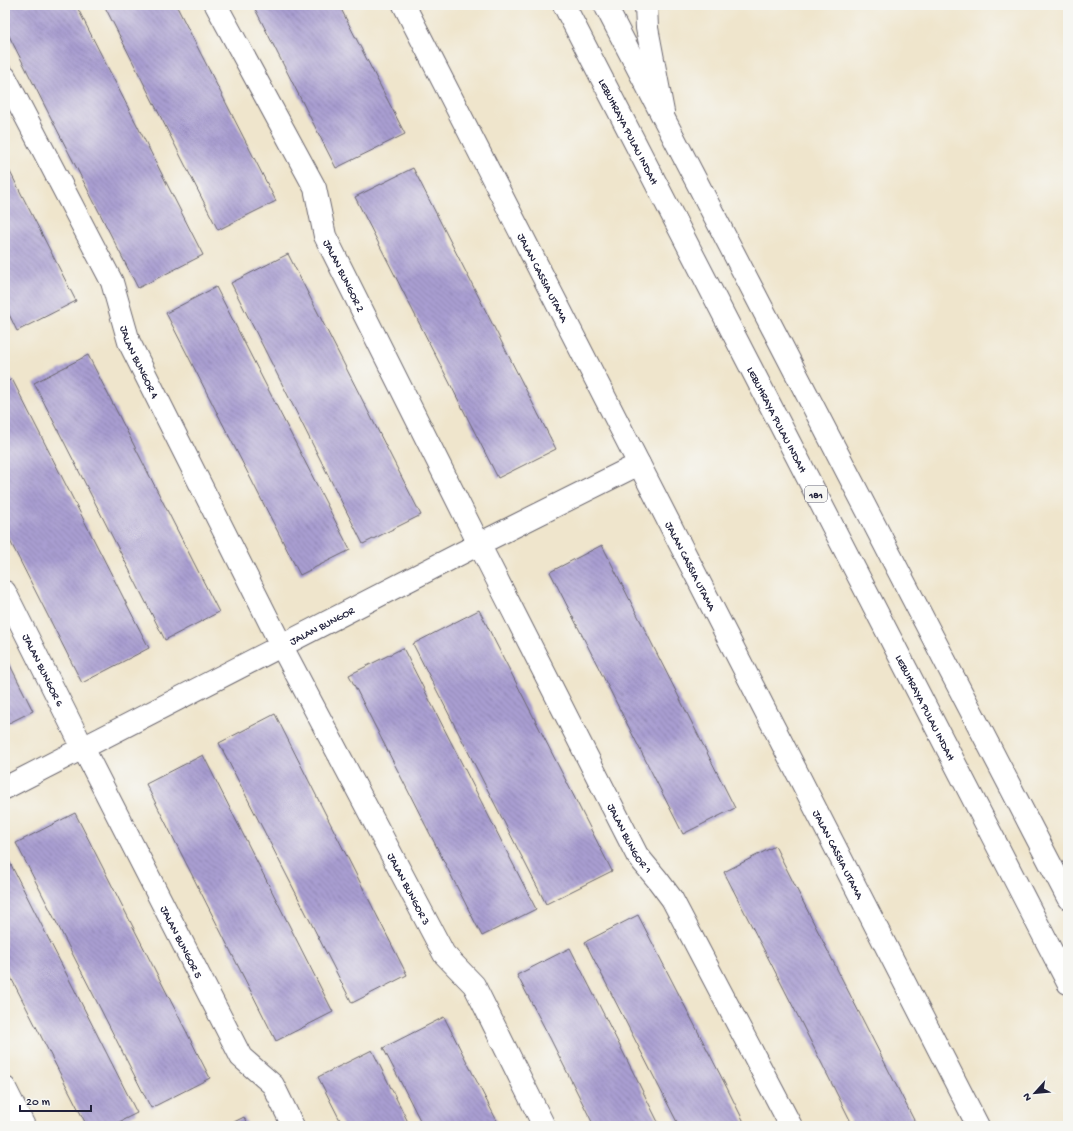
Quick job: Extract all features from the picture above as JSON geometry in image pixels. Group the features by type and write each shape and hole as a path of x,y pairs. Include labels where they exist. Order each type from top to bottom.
{"street":[{"name":"JALAN BUNGOR 2","path":"216,5 315,188 325,236 479,544"},
{"name":"LEBUHRAYA PULAU INDAH","path":"564,5 1068,983"},
{"path":"605,5 1068,898"},
{"path":"646,5 647,28 665,120"},
{"name":"JALAN CASSIA UTAMA","path":"405,6 978,1126"},
{"name":"JALAN BUNGOR 4","path":"5,77 112,282 129,342 281,645"},
{"name":"JALAN BUNGOR","path":"5,788 281,645 638,464"},
{"name":"JALAN BUNGOR 1","path":"479,544 637,855 672,900 791,1126"},
{"name":"JALAN BUNGOR 6","path":"5,592 83,748"},
{"name":"JALAN BUNGOR 3","path":"281,645 444,954 474,985 544,1126"},
{"name":"JALAN BUNGOR 5","path":"83,748 241,1057 272,1085 293,1126"},
{"path":"5,1088 24,1126"}],"building":[{"path":"5,5 76,5 203,255 138,288 5,28"},
{"path":"104,5 176,5 276,201 218,230"},
{"path":"253,5 339,5 405,134 336,168"},
{"path":"5,162 76,301 17,331 5,306"},
{"path":"413,168 556,449 498,478 355,197"},
{"path":"288,254 421,515 363,544 231,283"},
{"path":"216,287 350,550 300,575 166,313"},
{"path":"88,355 219,612 165,640 34,383"},
{"path":"12,379 149,648 82,683 5,531 5,383"},
{"path":"602,545 735,808 683,834 550,572"},
{"path":"479,610 612,871 546,904 413,644"},
{"path":"403,648 536,909 482,936 349,675"},
{"path":"5,655 33,711 5,725"},
{"path":"275,714 407,975 352,1003 219,743"},
{"path":"203,755 333,1012 276,1041 146,784"},
{"path":"75,813 210,1078 151,1108 16,843"},
{"path":"775,846 917,1126 853,1126 724,872"},
{"path":"5,853 137,1113 111,1126 87,1126 5,966"},
{"path":"638,915 746,1126 679,1126 585,942"},
{"path":"570,948 660,1126 594,1126 517,975"},
{"path":"444,1017 499,1126 423,1126 383,1048"},
{"path":"372,1050 410,1126 343,1126 318,1077"},
{"path":"244,1117 248,1126 226,1126"}]}
